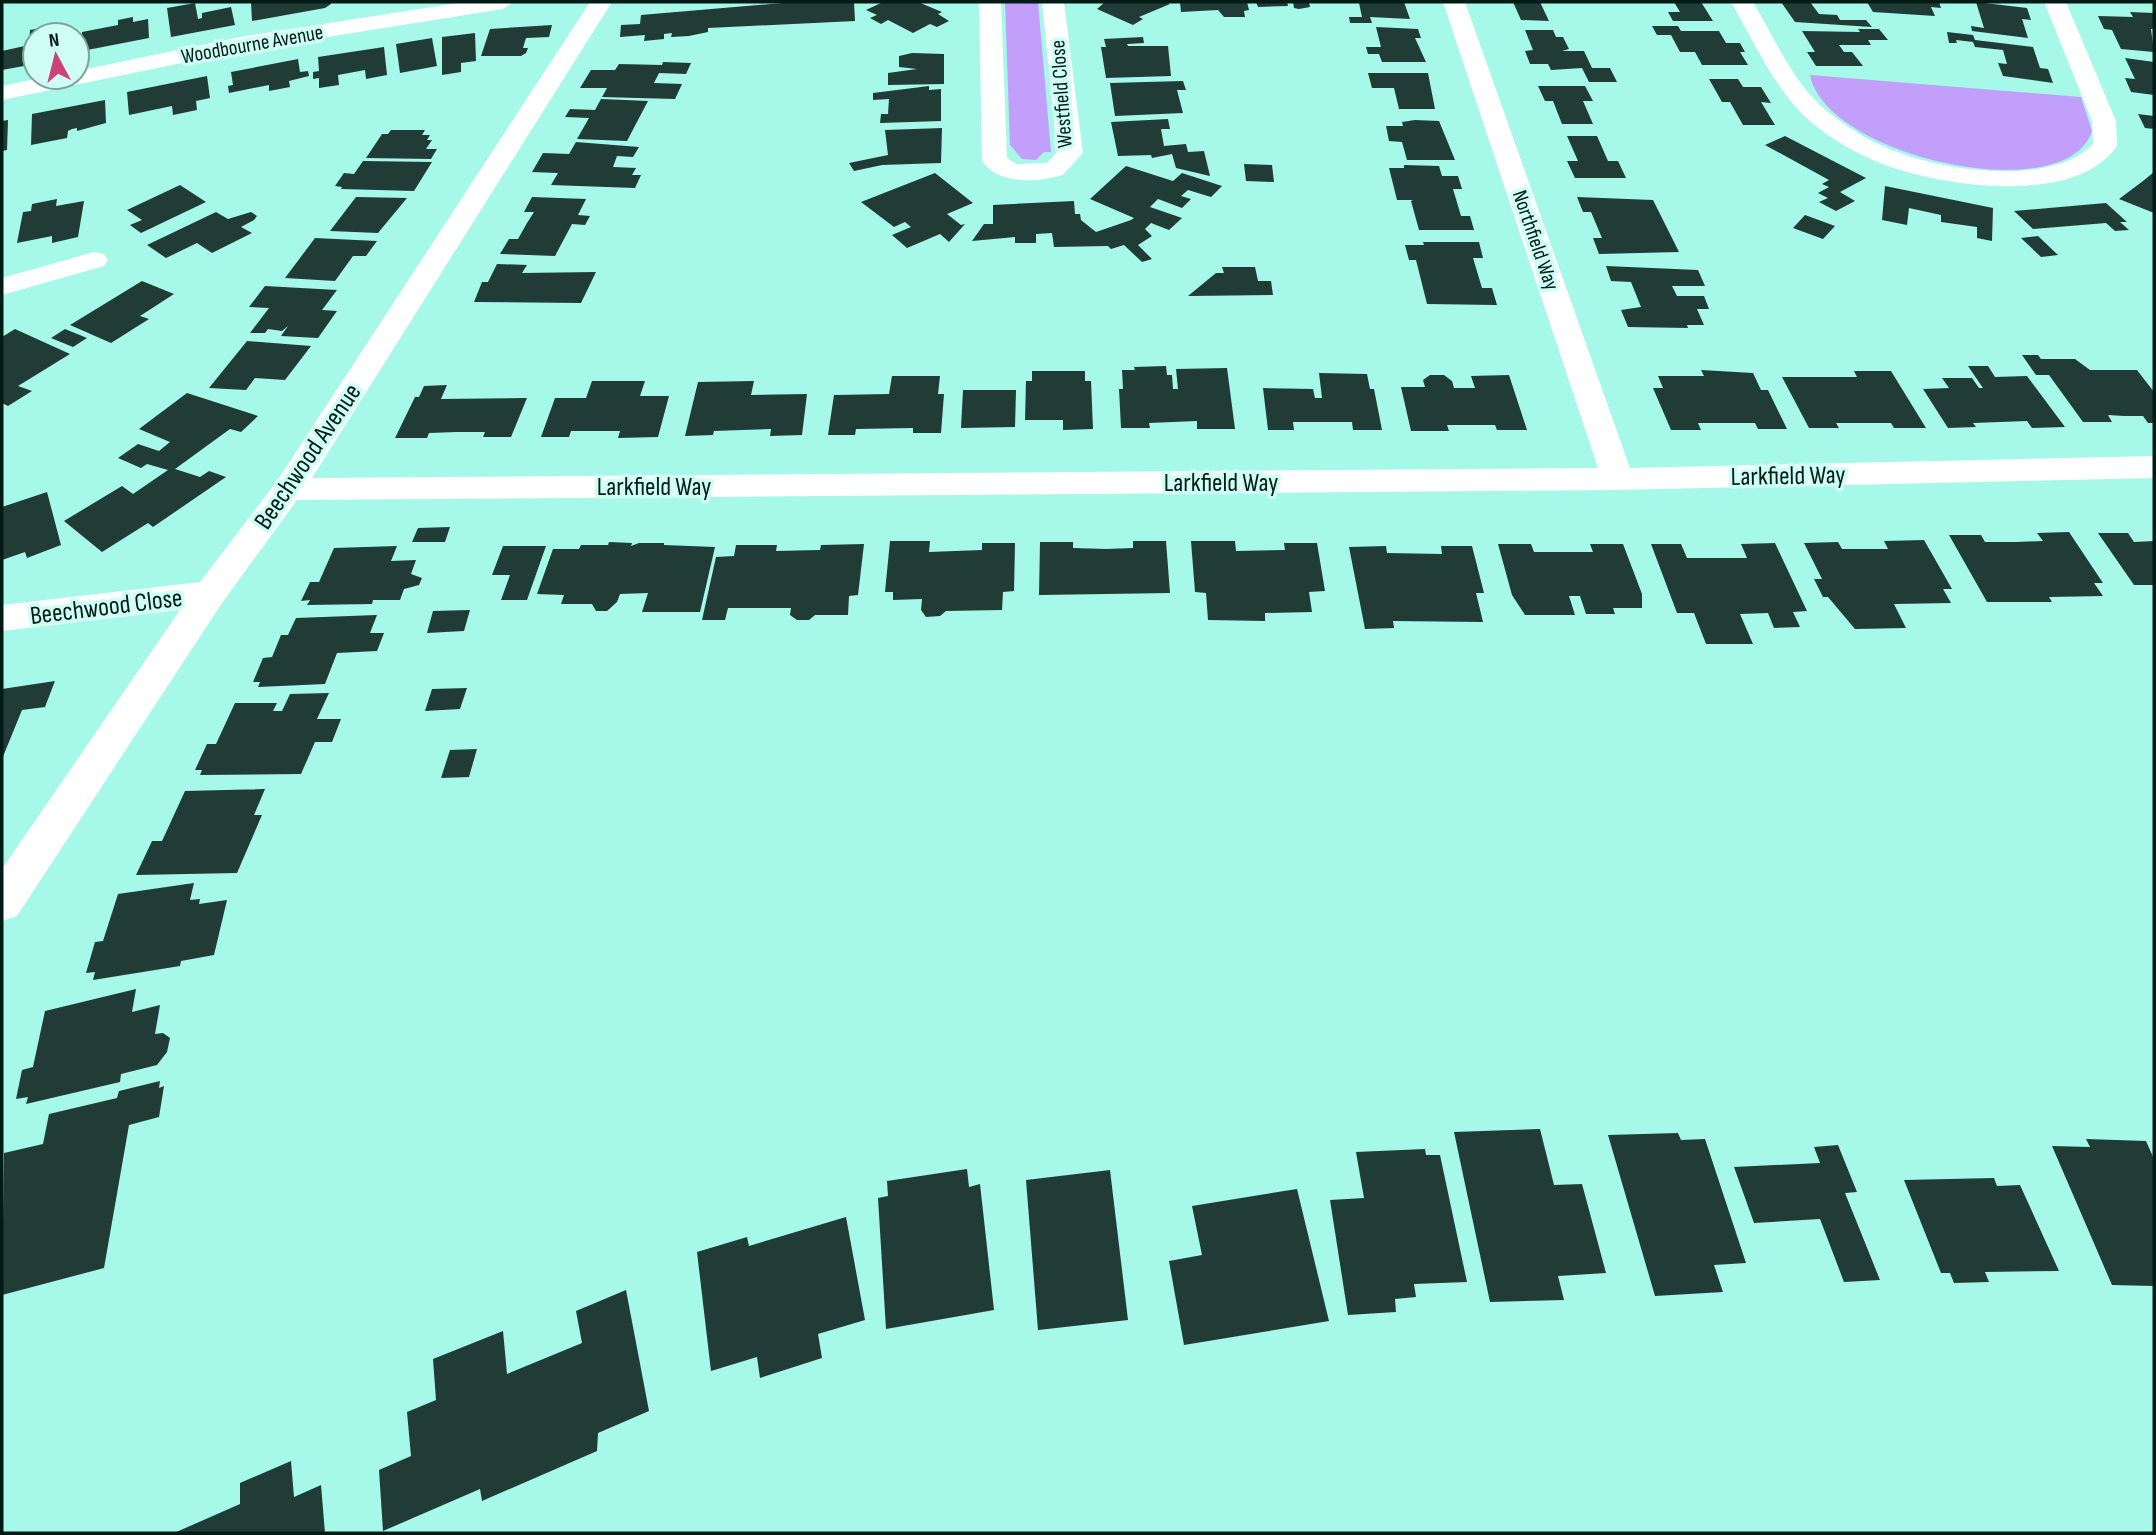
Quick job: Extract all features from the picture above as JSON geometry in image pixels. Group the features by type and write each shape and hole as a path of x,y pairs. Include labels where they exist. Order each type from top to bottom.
{"street":[{"name":"Woodbourne Avenue","path":"2,93 240,44 503,2"},
{"name":"Beechwood Avenue","path":"2,903 210,594 288,489 601,2"},
{"name":"Westfield Close","path":"990,2 995,161 1010,172 1054,170 1070,153 1053,2"},
{"name":"Northfield Way","path":"1454,2 1618,479"},
{"path":"1742,2 1808,107 1839,133 1895,160 1949,172 1998,178 2049,175 2086,164 2105,146 2104,121 2054,2"},
{"path":"2,288 94,260"},
{"name":"Larkfield Way","path":"288,489 1618,479 2154,467"},
{"name":"Beechwood Close","path":"2,618 210,594"}],"shaded area":[{"path":"1005,2 1038,2 1051,152 1044,152 1036,160 1022,159 1010,145"},
{"path":"1810,75 2081,97 2092,131 2073,155 2039,167 1996,170 1947,163 1899,150 1857,129 1825,104"}],"building":[{"path":"251,2 331,4 325,8 252,21"},
{"path":"795,2 854,2 855,21 708,28 708,32 689,36 671,37 672,33 664,34 664,39 644,41 645,35 620,37 621,25 640,24 641,15"},
{"path":"883,2 918,2 942,12 938,14 949,21 937,27 930,24 913,33 888,20 881,24 870,18 877,15 866,10"},
{"path":"1105,2 1170,4 1139,17 1143,19 1133,25 1097,9"},
{"path":"1180,2 1247,2 1249,10 1244,11 1245,17 1224,17 1218,10 1181,12"},
{"path":"1256,2 1287,2 1288,6 1258,7"},
{"path":"1293,2 1309,2 1310,7 1294,8"},
{"path":"1404,2 1410,19 1370,17 1372,23 1350,23 1349,17 1362,17 1359,3"},
{"path":"1513,2 1540,2 1549,21 1521,20"},
{"path":"1674,2 1701,2 1713,21 1673,21 1668,12 1680,12"},
{"path":"1781,2 1810,2 1819,14 1837,15 1840,20 1866,20 1872,27 1795,22"},
{"path":"1867,2 1939,2 1941,8 1931,7 1935,16 1873,12"},
{"path":"1976,2 2027,8 2031,20 2022,19 2028,38 1972,31 1971,26 1984,28"},
{"path":"195,3 198,19 202,18 202,13 231,7 235,25 171,37 167,8"},
{"path":"2130,12 2154,13 2154,29 2151,29 2154,52 2121,49 2112,30 2104,29 2098,16 2133,17"},
{"path":"133,17 133,22 148,19 149,38 91,49 91,30 118,25 118,20"},
{"path":"552,25 549,37 526,38 523,48 528,48 521,56 481,56 490,29"},
{"path":"1652,26 1678,26 1681,31 1719,31 1726,43 1740,43 1745,52 1740,52 1748,65 1702,65 1695,52 1680,52 1671,35 1657,35"},
{"path":"1376,27 1418,29 1421,38 1415,38 1426,62 1382,62 1379,54 1368,54 1366,47 1381,47"},
{"path":"1858,29 1879,29 1888,40 1868,40 1871,45 1839,45 1844,52 1852,52 1863,66 1816,66 1807,52 1815,52 1802,31 1860,32"},
{"path":"1525,30 1553,30 1556,37 1563,37 1569,49 1562,51 1584,51 1592,68 1610,68 1617,82 1589,82 1582,68 1551,70 1548,64 1530,64 1525,51 1533,50"},
{"path":"1947,32 1973,35 1975,40 2033,47 2040,68 2048,69 2053,83 2003,76 1998,63 2007,64 2003,50 1975,47 1973,42 1956,40 1957,43 1949,43"},
{"path":"475,33 476,61 461,63 461,72 442,75 442,37"},
{"path":"1143,37 1144,43 1127,44 1128,46 1168,46 1171,76 1106,78 1101,47 1106,47 1104,39"},
{"path":"432,38 437,66 400,73 396,44"},
{"path":"21,47 21,67 2,70 2,51"},
{"path":"384,47 387,75 366,79 365,70 338,75 339,85 319,88 319,78 313,79 313,72 319,71 318,57"},
{"path":"912,53 944,54 944,84 888,85 888,73 917,69 899,67 899,56"},
{"path":"2125,58 2154,62 2154,95 2131,92 2125,78 2135,79"},
{"path":"298,59 300,72 308,71 309,76 289,81 290,87 269,91 269,85 229,93 228,86 233,85 231,72"},
{"path":"663,62 691,63 686,74 659,73 654,83 682,84 675,99 602,97 607,88 580,88 591,70 615,70 619,64 662,65"},
{"path":"1368,73 1428,73 1435,109 1399,109 1394,88 1372,88"},
{"path":"207,76 210,98 196,101 197,110 173,115 172,106 129,115 127,92"},
{"path":"1709,79 1738,79 1743,87 1761,87 1771,103 1761,102 1775,125 1743,125 1730,102 1722,102"},
{"path":"1183,81 1186,90 1177,90 1183,113 1115,116 1110,83"},
{"path":"929,86 929,90 941,89 941,121 880,123 881,114 888,114 889,99 873,100 873,93"},
{"path":"1538,86 1585,86 1593,101 1583,101 1593,124 1562,124 1553,101 1545,101"},
{"path":"601,99 648,101 627,141 577,139 589,118 565,117 570,109 595,110"},
{"path":"105,100 106,123 77,131 77,128 72,129 68,131 67,138 31,145 32,114"},
{"path":"2138,114 2154,116 2154,129 2145,128"},
{"path":"1168,119 1170,129 1161,129 1164,146 1186,144 1188,152 1204,151 1210,176 1176,168 1172,154 1152,158 1151,155 1118,156 1111,122"},
{"path":"8,120 7,150 2,151 2,121"},
{"path":"1439,121 1455,160 1407,160 1402,142 1389,141 1386,126 1403,126 1402,122"},
{"path":"942,128 941,163 882,165 854,171 849,163 888,155 885,130"},
{"path":"391,130 425,130 422,135 430,135 427,140 432,140 426,149 437,149 431,159 366,158 382,134 388,134"},
{"path":"1567,136 1597,136 1608,161 1618,161 1626,178 1575,178 1567,161 1578,161"},
{"path":"1785,136 1866,178 1840,192 1855,201 1836,211 1819,202 1828,198 1818,193 1829,187 1822,184 1829,180 1765,145"},
{"path":"576,142 639,147 633,157 617,156 613,167 636,168 632,175 641,175 635,188 551,185 558,173 532,172 543,153 569,154"},
{"path":"363,161 432,162 414,191 341,189 342,187 335,186 344,173 354,174"},
{"path":"1244,164 1272,165 1274,182 1246,181"},
{"path":"1404,165 1439,166 1442,176 1458,176 1462,189 1453,189 1461,216 1470,216 1474,230 1419,230 1411,201 1413,200 1397,200 1389,168 1404,168"},
{"path":"1126,166 1173,181 1182,173 1222,186 1211,197 1188,190 1181,196 1191,199 1182,208 1158,199 1150,207 1182,218 1169,230 1151,223 1145,229 1152,236 1138,245 1152,259 1142,262 1124,245 1111,249 1108,246 1054,247 1052,233 1036,234 1036,243 1015,243 1015,237 972,241 984,224 993,224 993,205 1074,201 1075,214 1080,214 1081,220 1096,232 1131,220 1134,218 1090,199"},
{"path":"2154,172 2154,213 2119,199 2143,181"},
{"path":"935,173 973,203 947,214 961,225 965,224 949,242 940,234 907,248 892,235 911,227 905,222 894,227 861,202"},
{"path":"180,185 206,202 141,233 130,225 142,220 127,210"},
{"path":"1885,186 1993,208 1992,241 1977,238 1977,227 1941,222 1941,215 1909,208 1907,225 1882,220"},
{"path":"356,197 407,198 378,233 330,231"},
{"path":"532,197 586,199 578,215 590,216 585,225 572,224 555,256 500,254 509,239 518,239 534,212 524,212"},
{"path":"1577,197 1653,200 1679,252 1599,254 1593,238 1602,238 1591,212 1583,212"},
{"path":"57,199 56,206 84,201 78,237 52,243 52,236 17,243 23,212 31,211 32,204"},
{"path":"2106,203 2127,222 2120,222 2129,230 2115,231 2106,223 2033,229 2014,211"},
{"path":"216,212 228,219 251,212 257,216 241,227 252,233 212,253 197,243 166,258 147,245"},
{"path":"1805,215 1835,226 1823,239 1793,228"},
{"path":"2038,236 2058,255 2041,257 2021,238"},
{"path":"315,238 377,241 366,256 353,256 335,281 285,278"},
{"path":"1423,242 1479,242 1483,258 1473,258 1482,288 1492,288 1497,305 1427,304 1416,260 1409,260 1405,245 1424,245"},
{"path":"497,264 527,265 522,273 596,272 581,303 474,302 482,282 488,282"},
{"path":"1606,266 1698,270 1705,286 1672,286 1677,296 1704,296 1709,309 1697,309 1704,325 1687,325 1688,328 1628,327 1621,310 1641,307 1631,282 1611,281"},
{"path":"1222,267 1255,267 1258,281 1271,281 1273,295 1188,296 1216,273 1224,273"},
{"path":"142,281 174,294 140,316 149,319 111,343 70,325"},
{"path":"265,286 337,290 322,310 337,311 318,338 281,336 288,326 282,331 268,329 265,333 250,333 269,308 249,307"},
{"path":"15,329 70,354 18,386 32,391 8,406 2,403 2,337"},
{"path":"65,329 87,338 73,347 51,338"},
{"path":"247,341 311,346 285,380 255,378 246,390 209,388"},
{"path":"2022,355 2038,355 2041,359 2075,359 2090,370 2137,370 2154,392 2154,423 2148,423 2143,416 2108,415 2112,422 2083,422 2049,375 2036,375"},
{"path":"1166,366 1167,375 1172,375 1173,389 1178,389 1176,369 1227,368 1235,429 1197,429 1197,421 1149,423 1150,428 1121,428 1119,389 1123,389 1122,370"},
{"path":"1968,366 1988,366 1995,377 2027,376 2065,427 2032,428 2027,421 1973,423 1976,427 1948,428 1923,389 1949,388 1942,378 1972,378 1979,388 1983,388"},
{"path":"1701,370 1753,373 1761,390 1768,390 1787,429 1758,429 1755,423 1698,423 1701,430 1671,430 1653,388 1663,388 1658,376 1704,376"},
{"path":"1032,371 1085,371 1085,381 1091,381 1093,429 1063,430 1063,420 1025,420 1026,381 1032,381"},
{"path":"1854,371 1891,371 1926,428 1894,428 1891,423 1836,423 1839,428 1809,428 1782,377 1857,377"},
{"path":"1319,373 1367,374 1370,389 1374,389 1382,430 1353,430 1352,422 1293,422 1294,430 1268,430 1263,388 1313,389 1315,398 1322,398"},
{"path":"1430,375 1444,375 1452,381 1454,388 1475,388 1471,376 1509,375 1527,430 1497,430 1495,425 1447,425 1449,431 1411,431 1401,387 1425,387 1423,380"},
{"path":"892,376 940,376 938,394 944,394 941,433 913,433 913,428 856,429 855,435 828,435 834,395 889,394"},
{"path":"592,381 645,381 640,396 669,396 658,437 618,438 620,431 571,431 569,437 541,437 555,398 586,398"},
{"path":"754,381 751,395 807,394 802,435 770,436 771,429 714,431 713,435 685,436 698,382"},
{"path":"447,385 441,399 527,398 511,437 483,437 485,432 456,432 429,433 427,438 395,438 415,397 419,397 424,386"},
{"path":"963,390 1016,390 1015,427 961,428"},
{"path":"187,393 258,416 241,432 230,429 175,469 200,477 209,471 226,477 153,527 148,523 102,552 64,521 122,486 133,494 168,470 147,464 141,468 118,458 138,444 159,451 170,442 139,429"},
{"path":"47,492 61,545 27,558 25,552 2,560 2,507"},
{"path":"450,527 445,542 412,542 418,528"},
{"path":"2069,532 2103,583 2094,583 2103,596 2049,597 2052,602 1987,602 1949,535 1981,535 1985,542 2016,542 2043,541 2037,533"},
{"path":"2098,533 2128,533 2134,542 2154,541 2154,585 2134,585"},
{"path":"1924,540 1952,589 1943,589 1951,603 1894,604 1906,628 1855,629 1828,597 1823,597 1814,579 1822,579 1804,543 1838,542 1842,549 1888,549 1884,541"},
{"path":"890,541 930,541 929,552 982,550 982,543 1015,543 1014,591 1003,592 1002,610 946,611 940,616 926,617 921,610 922,599 893,600 893,592 885,592"},
{"path":"1133,541 1166,541 1170,593 1039,595 1040,542 1073,542 1073,548 1106,549 1133,548"},
{"path":"1191,541 1235,541 1236,551 1285,550 1284,543 1317,543 1325,591 1309,592 1312,612 1265,613 1265,621 1208,620 1206,593 1195,592"},
{"path":"609,542 632,543 631,546 639,543 664,543 715,547 700,612 642,612 648,593 620,594 617,602 607,611 596,611 592,604 561,604 564,595 537,594 553,549 579,549 581,545 608,545"},
{"path":"1775,543 1807,611 1793,612 1800,627 1774,628 1768,613 1740,614 1753,644 1706,644 1694,613 1677,613 1651,544 1681,544 1687,558 1747,558 1741,544"},
{"path":"864,544 858,595 849,596 848,615 815,615 809,620 797,620 790,615 791,608 728,608 725,620 702,620 716,557 734,556 736,545 777,545 776,551 820,550 821,545"},
{"path":"1498,544 1531,544 1534,552 1593,552 1590,544 1623,544 1642,594 1642,608 1613,608 1615,614 1586,614 1580,596 1569,596 1575,615 1525,615 1512,595"},
{"path":"397,546 391,561 416,560 411,574 422,578 419,585 404,589 400,600 373,600 372,604 307,605 310,600 301,601 310,582 319,582 334,548"},
{"path":"503,546 546,546 527,600 501,600 510,575 492,575"},
{"path":"1386,546 1387,553 1442,554 1441,546 1472,546 1484,593 1476,593 1483,622 1393,621 1394,628 1365,629 1349,547"},
{"path":"470,610 464,631 427,633 433,611"},
{"path":"377,615 370,633 384,633 377,651 337,653 325,684 258,687 260,682 253,682 263,658 272,657 281,635 288,635 296,618"},
{"path":"55,681 45,707 22,710 2,759 2,689"},
{"path":"467,688 460,709 425,711 432,689"},
{"path":"329,693 317,719 341,719 332,742 315,742 301,774 200,775 202,770 195,770 207,744 216,744 235,703 277,703 273,711 282,711 290,694"},
{"path":"477,749 469,777 441,778 450,750"},
{"path":"265,789 254,815 262,815 237,873 136,875 152,841 162,841 185,791"},
{"path":"194,883 190,900 200,899 199,904 227,900 214,955 181,961 180,966 93,980 95,972 86,973 95,942 103,941 118,894"},
{"path":"136,989 132,1012 160,1005 155,1034 163,1033 170,1038 167,1052 157,1065 121,1074 120,1082 26,1104 28,1097 16,1099 22,1070 33,1067 45,1011"},
{"path":"160,1081 159,1088 164,1086 159,1117 129,1125 104,1268 2,1295 4,1153 43,1144 49,1114 117,1098 119,1091"},
{"path":"1540,1129 1554,1185 1582,1184 1606,1273 1558,1276 1564,1300 1490,1302 1454,1132"},
{"path":"1678,1133 1681,1140 1705,1139 1746,1263 1714,1265 1723,1292 1655,1296 1608,1135"},
{"path":"2086,1139 2146,1141 2154,1159 2154,1286 2112,1285 2052,1146 2090,1147"},
{"path":"1838,1145 1857,1192 1845,1193 1880,1280 1844,1282 1820,1219 1754,1223 1734,1167 1820,1163 1814,1147"},
{"path":"1425,1149 1426,1155 1440,1155 1467,1282 1414,1284 1416,1297 1395,1299 1396,1312 1348,1315 1330,1200 1364,1198 1356,1152"},
{"path":"967,1169 969,1187 980,1184 994,1310 886,1329 878,1198 888,1196 887,1181"},
{"path":"1110,1170 1128,1320 1038,1330 1026,1180"},
{"path":"1994,1178 1997,1186 2020,1185 2059,1271 1985,1272 1989,1282 1954,1283 1950,1273 1941,1273 1904,1180"},
{"path":"1297,1189 1329,1321 1184,1345 1169,1261 1202,1255 1192,1206"},
{"path":"846,1217 865,1320 818,1334 822,1358 760,1378 757,1357 711,1371 697,1252 747,1237 749,1246"},
{"path":"626,1290 649,1411 598,1433 597,1451 482,1501 480,1489 383,1531 379,1470 411,1456 407,1412 436,1400 433,1359 503,1331 507,1374 582,1343 576,1311"},
{"path":"291,1461 294,1497 321,1485 325,1533 174,1533 240,1504 240,1483"}]}
